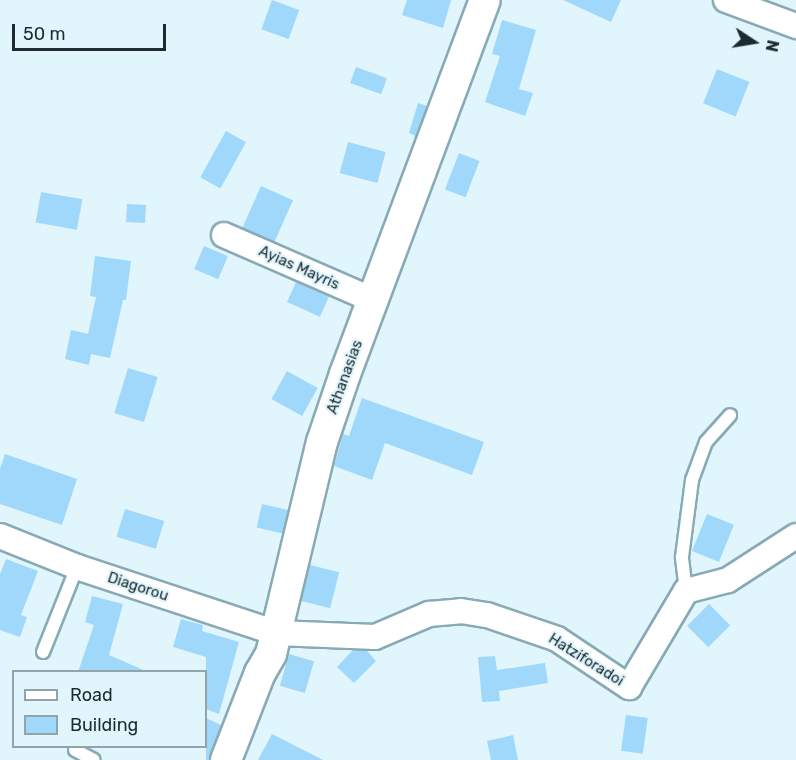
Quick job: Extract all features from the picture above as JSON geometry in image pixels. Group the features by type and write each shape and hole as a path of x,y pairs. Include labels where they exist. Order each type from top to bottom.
{"street":[{"name":"Athanasias","path":"226,760 277,633 322,442 485,0"},
{"path":"726,0 796,26"},
{"name":"Ayias Mayris","path":"224,235 375,301"},
{"name":"Diagorou","path":"0,536 77,567 277,633"},
{"path":"686,591 728,580 796,536"},
{"name":"Hatziforadoi","path":"277,633 375,637 429,614 461,611 487,615 557,639 629,687 686,591"}],"lane":[{"path":"686,591 682,558 693,480 706,442 730,415"},
{"path":"43,652 77,567"},
{"path":"75,750 94,760"}],"building":[{"path":"272,0 299,10 289,39 261,29"},
{"path":"407,0 451,0 443,28 402,15"},
{"path":"563,0 621,0 611,22"},
{"path":"502,20 536,30 519,89 533,93 525,116 485,102 500,56 492,54"},
{"path":"356,67 387,78 381,94 350,83"},
{"path":"717,69 749,82 736,116 703,103"},
{"path":"418,103 427,106 416,136 409,133"},
{"path":"226,131 246,142 220,189 200,177"},
{"path":"348,142 386,152 377,183 340,173"},
{"path":"459,153 480,161 466,197 445,189"},
{"path":"261,186 293,200 274,242 242,228"},
{"path":"41,192 82,199 77,230 36,223"},
{"path":"127,204 146,205 145,223 126,222"},
{"path":"204,246 228,256 218,279 194,269"},
{"path":"95,256 131,261 126,300 123,300 110,358 91,354 89,365 65,359 71,330 88,334 96,297 90,296"},
{"path":"296,282 329,297 320,317 287,302"},
{"path":"128,368 158,377 144,422 114,413"},
{"path":"287,371 318,388 302,416 271,399"},
{"path":"362,398 484,442 472,475 385,443 372,480 334,466 343,434 349,436"},
{"path":"5,454 77,479 62,525 0,504 0,469"},
{"path":"262,504 288,510 283,533 257,527"},
{"path":"125,509 164,521 156,549 117,537"},
{"path":"707,514 734,525 719,562 692,551"},
{"path":"6,559 38,571 21,615 27,617 20,637 0,630 0,574"},
{"path":"310,565 339,572 330,608 301,601"},
{"path":"92,596 123,604 109,655 143,670 79,670 94,625 85,622"},
{"path":"709,604 730,625 708,647 687,626"},
{"path":"181,619 203,625 202,631 239,642 219,714 207,709 206,657 173,647"},
{"path":"353,650 367,651 376,661 354,683 337,667"},
{"path":"289,654 314,661 305,693 280,686"},
{"path":"495,656 497,670 545,663 548,683 499,691 500,701 482,702 478,657"},
{"path":"626,715 648,718 643,754 621,751"},
{"path":"207,718 221,725 209,760 206,760"},
{"path":"272,734 323,760 258,760"},
{"path":"513,735 518,760 491,760 487,741"}]}
